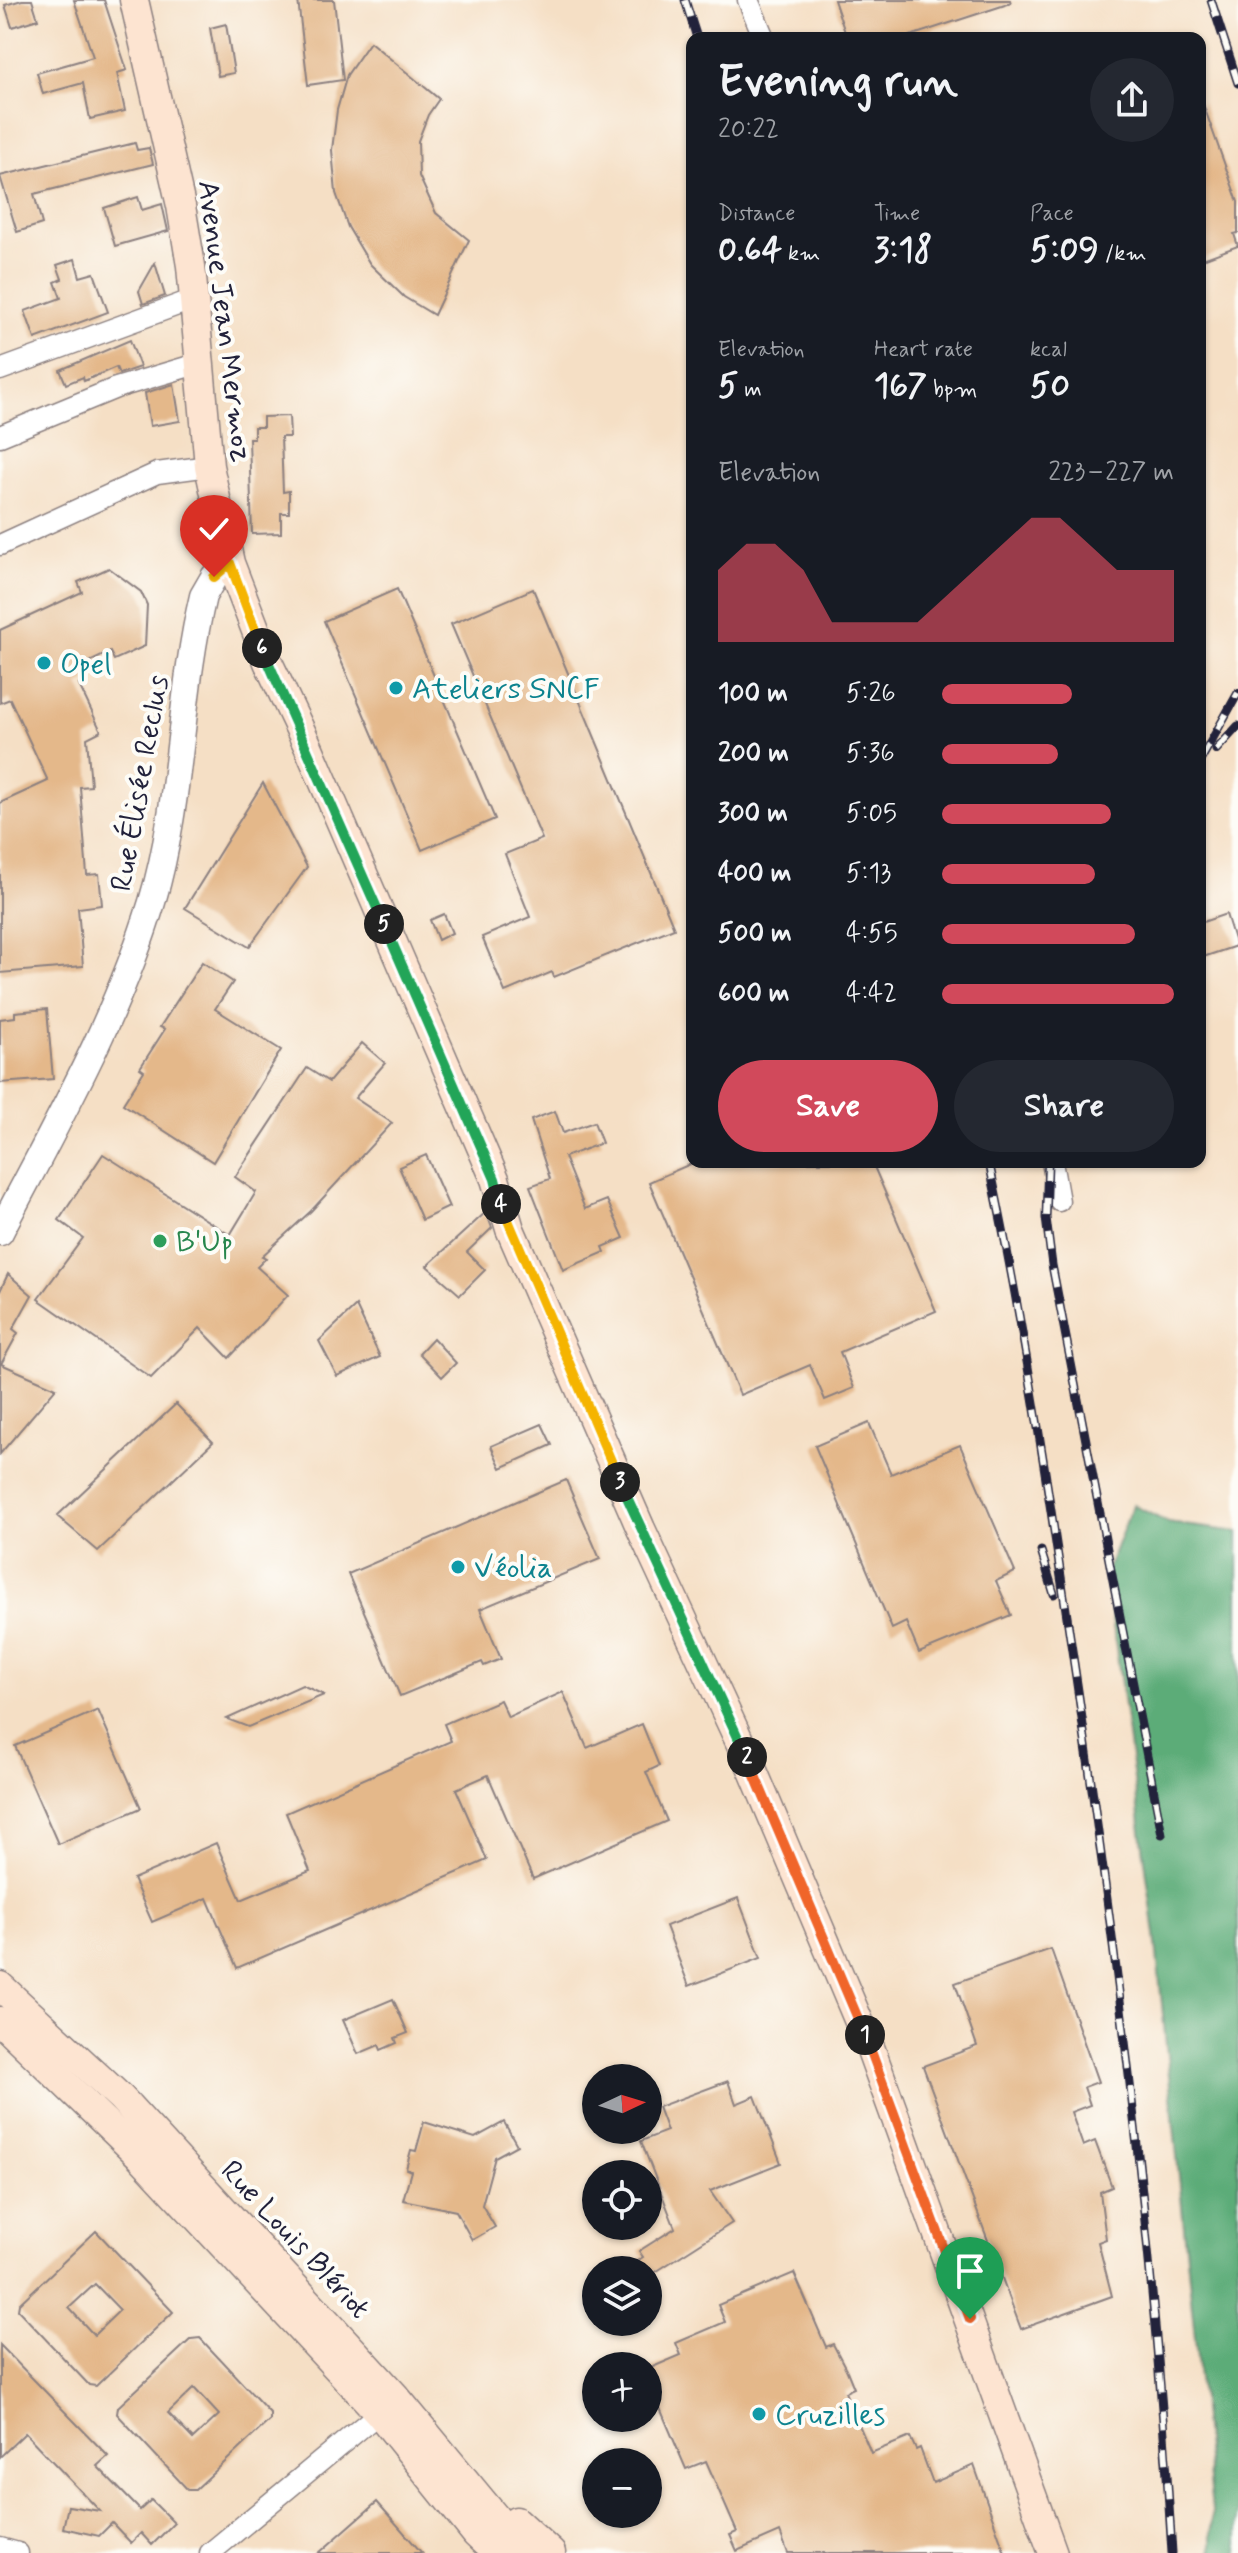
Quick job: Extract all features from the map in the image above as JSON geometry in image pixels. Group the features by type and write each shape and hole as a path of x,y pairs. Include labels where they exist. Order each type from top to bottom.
{"main road":[{"name":"Avenue Jean Mermoz","path":"134,0 181,206 194,299 209,466 230,563 268,662 308,746 495,1179 510,1229 832,1956 898,2122 1053,2553"},
{"name":"Rue Louis Blériot","path":"0,1986 121,2098 395,2396 525,2553"},
{"name":"Rue Louis Blériot","path":"0,2021 139,2155 379,2413 488,2547"},
{"path":"448,2460 551,2553"}],"street":[{"path":"748,0 761,32"},
{"path":"0,370 194,299"},
{"path":"0,436 116,388 200,363"},
{"path":"0,545 157,473 209,466"},
{"name":"Rue Élisée Reclus","path":"0,1232 108,1023 152,902 181,763 200,609 214,577 230,563"},
{"path":"1053,1168 1059,1201"},
{"path":"210,2553 379,2413"},
{"path":"0,2548 18,2553"}],"green space":[{"path":"1133,1505 1168,1523 1238,1532 1238,2553 1212,2553 1212,2510 1155,1934 1106,1573"}],"building":[{"path":"32,0 38,19 12,27 5,5"},
{"path":"74,0 104,0 127,70 117,73 125,111 90,119 83,83 43,94 37,73 93,57"},
{"path":"298,0 334,0 343,80 308,85"},
{"path":"834,0 1010,0 1011,3 922,32 845,32"},
{"path":"226,24 234,73 218,76 210,28"},
{"path":"370,42 439,99 428,115 418,141 419,176 436,213 469,240 434,315 404,297 370,264 348,227 336,193 332,150 337,110 347,75"},
{"path":"1206,112 1238,202 1238,233 1234,234 1238,246 1206,258"},
{"path":"135,143 137,150 149,148 153,164 34,194 42,224 17,232 0,176"},
{"path":"138,197 142,210 162,204 168,231 115,246 104,208"},
{"path":"75,259 80,277 94,273 108,312 35,339 25,311 61,298 55,282 62,279 57,265"},
{"path":"155,263 165,296 143,304 139,291"},
{"path":"130,340 140,367 119,374 116,367 84,381 83,377 66,384 60,370"},
{"path":"174,384 180,421 150,426 145,393"},
{"path":"289,416 290,437 281,437 283,492 289,491 289,513 281,513 281,533 252,534 249,438 254,438 254,427 263,427 263,417"},
{"path":"109,568 141,592 147,605 145,646 114,660 110,652 81,666 87,681 79,685 101,731 87,738 91,786 80,787 87,875 99,874 102,905 78,908 83,966 0,973 0,803 48,781 10,699 0,703 0,630 82,592 78,582"},
{"name":"Ateliers SNCF","path":"397,589 495,819 422,850 324,621"},
{"path":"533,589 674,928 554,977 552,972 505,992 482,937 530,917 505,854 542,839 451,624"},
{"path":"263,783 307,867 249,947 185,908"},
{"path":"444,914 452,933 438,940 430,920"},
{"path":"1226,914 1236,946 1206,956 1206,921"},
{"path":"202,962 233,982 215,1009 281,1050 213,1162 123,1104 144,1071 140,1068 165,1029 160,1027"},
{"path":"47,1009 53,1079 0,1083 0,1019 15,1017 15,1012"},
{"path":"362,1043 385,1063 355,1098 392,1123 311,1211 262,1256 266,1258 257,1267 288,1295 229,1358 200,1328 151,1378 38,1299 83,1238 59,1220 103,1154 230,1235 256,1192 235,1177 307,1068 329,1082"},
{"path":"555,1111 563,1133 594,1122 602,1143 564,1157 585,1209 607,1200 624,1238 603,1247 605,1252 563,1270 530,1186 550,1179 531,1120"},
{"path":"426,1155 449,1207 422,1220 399,1167"},
{"path":"686,1166 875,1168 936,1311 840,1352 854,1388 825,1400 810,1365 740,1395 649,1182"},
{"path":"486,1212 492,1228 467,1252 485,1270 460,1295 427,1266"},
{"path":"8,1274 32,1295 13,1329 18,1333 1,1364 56,1388 0,1454 0,1291"},
{"path":"356,1306 380,1357 337,1376 319,1341"},
{"path":"433,1338 456,1363 442,1377 419,1353"},
{"path":"176,1404 213,1442 98,1551 57,1516"},
{"path":"869,1423 891,1474 960,1445 1015,1572 996,1581 1011,1615 919,1653 906,1622 892,1629 815,1446"},
{"path":"542,1424 552,1445 501,1468 491,1446"},
{"name":"Véolia","path":"566,1480 600,1559 480,1609 501,1659 484,1666 482,1662 400,1696 348,1574"},
{"path":"302,1685 324,1695 248,1727 227,1719"},
{"path":"563,1692 587,1748 642,1724 659,1766 646,1772 667,1821 533,1879 488,1775 456,1789 487,1860 237,1968 207,1898 152,1922 133,1879 216,1843 241,1900 310,1871 286,1813 451,1741 444,1724 500,1700 508,1717"},
{"path":"98,1710 141,1808 58,1844 15,1746"},
{"path":"738,1898 761,1958 689,1986 666,1926"},
{"path":"1051,1949 1098,2082 1084,2087 1090,2105 1071,2112 1083,2146 1095,2141 1112,2187 1100,2192 1106,2239 1098,2242 1112,2296 1021,2329 923,2066 977,2046 955,1983"},
{"path":"393,1999 408,2033 395,2038 397,2043 381,2050 379,2045 358,2054 343,2020"},
{"path":"728,2081 736,2104 755,2096 781,2163 710,2191 732,2223 662,2268 662,2256 642,2256 639,2251 656,2240 662,2240 662,2236 675,2228 662,2195 662,2160 648,2160 642,2144 662,2144 662,2133 667,2131 662,2106"},
{"path":"424,2122 475,2138 504,2122 517,2145 495,2157 482,2205 495,2227 472,2240 456,2211 403,2200 411,2171 406,2169 411,2150 416,2151"},
{"path":"96,2231 173,2312 96,2386 89,2385 18,2310 19,2304","holes":["95,2284 120,2310 94,2335 69,2308"]},
{"name":"Cruzilles","path":"794,2273 826,2347 833,2344 847,2371 854,2388 845,2392 871,2453 910,2437 916,2450 920,2448 933,2483 974,2465 1005,2553 788,2553 780,2532 737,2551 730,2535 737,2532 706,2461 686,2469 662,2413 662,2363 681,2355 676,2343 725,2322 718,2305"},
{"path":"200,2338 270,2413 270,2420 195,2490 188,2490 117,2414 118,2407 191,2339","holes":["194,2388 219,2415 193,2439 168,2413"]},
{"path":"0,2345 108,2456 97,2466 140,2510 151,2500 174,2523 152,2545 141,2533 131,2543 112,2523 99,2536 63,2528 68,2506 100,2511 25,2433 0,2457"},
{"path":"377,2502 422,2553 319,2553"}],"railway":[{"path":"685,0 695,32"},
{"path":"1211,0 1238,83"},
{"path":"1206,750 1238,693"},
{"path":"1216,750 1238,726"},
{"path":"990,1168 1037,1422 1107,1900 1146,2226 1172,2553"},
{"path":"1048,1168 1046,1218 1052,1265 1162,1834"},
{"path":"1041,1551 1054,1594"}],"place":[{"name":"Opel","path":"44,663"},
{"name":"Ateliers SNCF","path":"396,688"},
{"name":"B'Up","path":"160,1241"},
{"name":"Véolia","path":"458,1567"},
{"name":"Cruzilles","path":"759,2414"}],"route":[{"path":"214,577 230,563 268,662 308,746 495,1179 510,1229 827,1942 871,2050 970,2319"}]}
